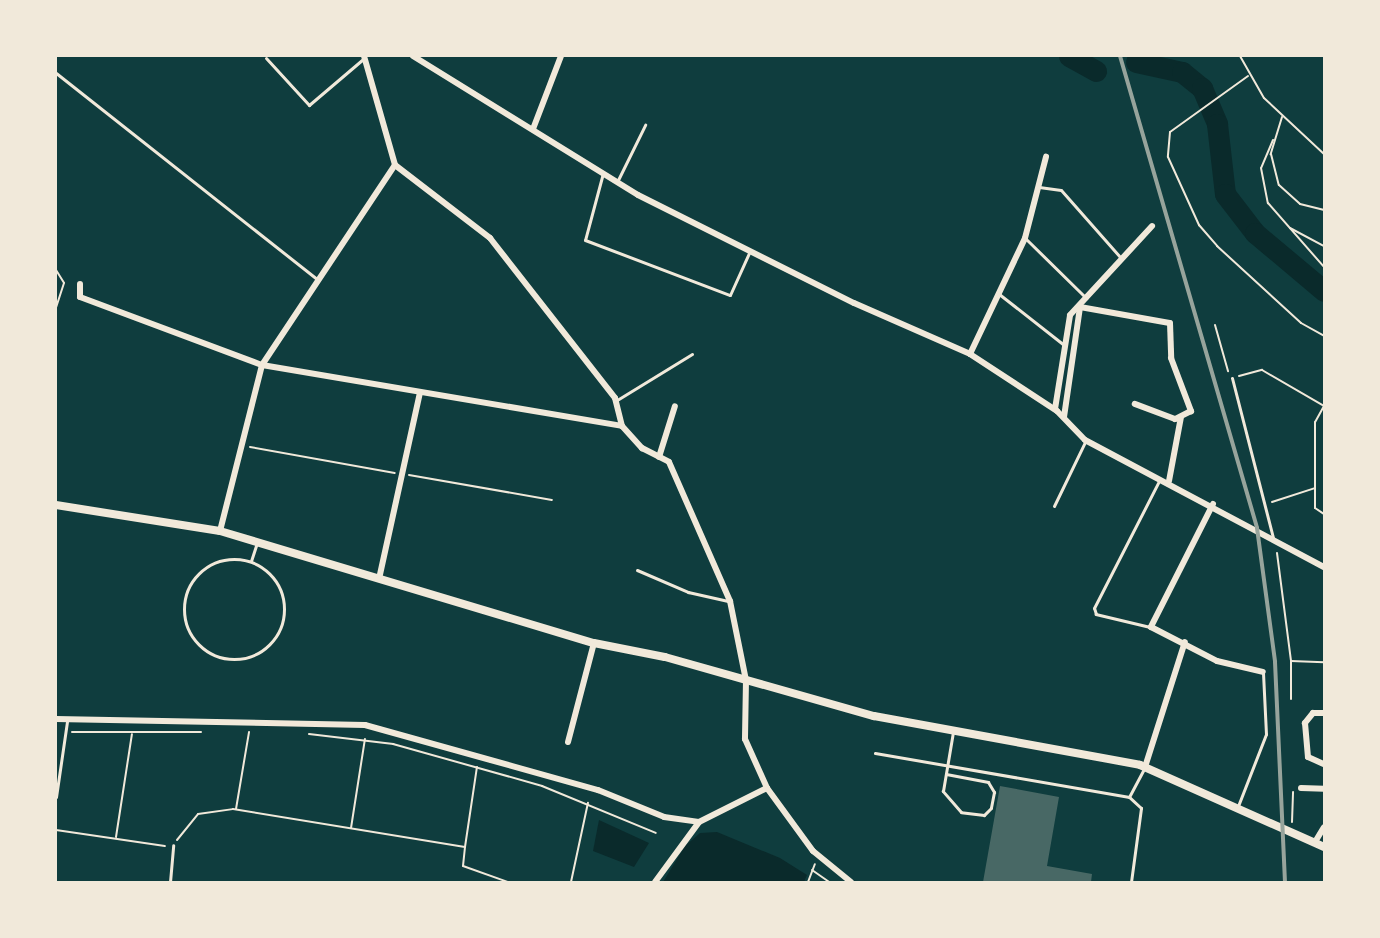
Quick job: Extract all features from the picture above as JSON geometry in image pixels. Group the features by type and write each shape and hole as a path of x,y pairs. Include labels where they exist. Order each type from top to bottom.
{"street":[{"path":"413,56 617,182 749,253 970,354 1055,409 1085,440 1213,504 1324,567"},
{"path":"533,129 561,56"},
{"path":"364,57 395,165 490,238 615,401 622,426"},
{"path":"970,354 1025,238 1046,157"},
{"path":"220,531 262,365 395,165"},
{"path":"1055,409 1070,315 1080,307 1152,226"},
{"path":"80,284 80,297 262,365 622,426 659,458 669,462 730,601 746,680 745,739 767,788 813,852 851,882"},
{"path":"1080,307 1170,323 1171,358 1191,411 1181,417 1135,404"},
{"path":"1064,417 1080,307"},
{"path":"379,579 420,393"},
{"path":"659,458 675,406"},
{"path":"1169,482 1181,417"},
{"path":"1213,504 1151,627 1185,642 1217,661 1263,672"},
{"path":"56,505 220,531 594,643 746,680 874,716 1145,767 1290,829 1324,847"},
{"path":"1145,767 1185,642"},
{"path":"568,742 594,643"},
{"path":"1324,713 1313,712 1305,723 1308,757 1315,765 1324,764"},
{"path":"56,719 67,722 365,725 597,790 664,817 699,822"},
{"path":"655,882 699,822 767,788"},
{"path":"1298,788 1324,789"},
{"path":"1315,842 1324,827"}],"lane":[{"path":"266,58 309,105 364,57"},
{"path":"56,73 318,280"},
{"path":"617,182 645,125"},
{"path":"603,173 585,240 730,295 749,253"},
{"path":"1038,187 1061,190 1122,260"},
{"path":"1025,238 1087,299"},
{"path":"999,294 1065,346"},
{"path":"615,401 692,354"},
{"path":"1232,378 1274,539"},
{"path":"1054,506 1085,440"},
{"path":"1151,627 1096,614 1094,608 1161,477"},
{"path":"251,561 257,542"},
{"path":"251,561 278,582 285,616 279,632 262,651 238,660 220,658 193,638 185,616 187,592 213,564 251,561"},
{"path":"637,570 688,592 730,601"},
{"path":"1238,807 1266,734 1263,672"},
{"path":"56,797 67,722"},
{"path":"946,774 988,782 994,792 991,808 984,815 961,812 943,791 953,730"},
{"path":"875,753 1129,797 1141,808 1131,882"},
{"path":"1129,797 1145,767"},
{"path":"170,882 172,845"}],"path":[{"path":"1240,56 1248,76 1282,116 1324,154"},
{"path":"1248,76 1183,120 1170,132 1168,158 1200,225 1301,323 1324,336"},
{"path":"1282,116 1273,140 1272,169 1287,197 1324,210"},
{"path":"1273,140 1265,149 1262,188 1287,226 1324,267"},
{"path":"1287,226 1324,246"},
{"path":"56,270 64,283 56,307"},
{"path":"1215,325 1232,378 1262,370 1324,406 1315,422 1315,508 1324,514"},
{"path":"1266,505 1315,488"},
{"path":"1274,539 1292,661 1291,699"},
{"path":"1292,661 1324,662"},
{"path":"65,732 132,734 206,732"},
{"path":"239,732 258,732"},
{"path":"236,809 249,732"},
{"path":"298,733 365,739 477,767 588,803 656,833"},
{"path":"116,838 132,734"},
{"path":"351,828 365,739"},
{"path":"477,767 464,866 508,882"},
{"path":"1290,829 1298,788"},
{"path":"571,882 588,803"},
{"path":"56,830 172,845 198,814 236,809 465,847"},
{"path":"808,882 812,870 830,882"}],"water":[{"path":"599,820 649,843 634,867 593,851"},
{"path":"717,832 780,858 807,875 804,882 663,882 685,846 700,833"}],"building":[{"path":"1000,786 1059,797 1047,866 1092,874 1091,882 983,882"}],"waterway":[{"path":"1069,56 1096,71"},
{"path":"1136,62 1182,72 1202,88 1217,124 1225,194 1255,233 1324,291"}],"railway":[{"path":"1120,56 1257,528 1275,662 1285,882"}]}
